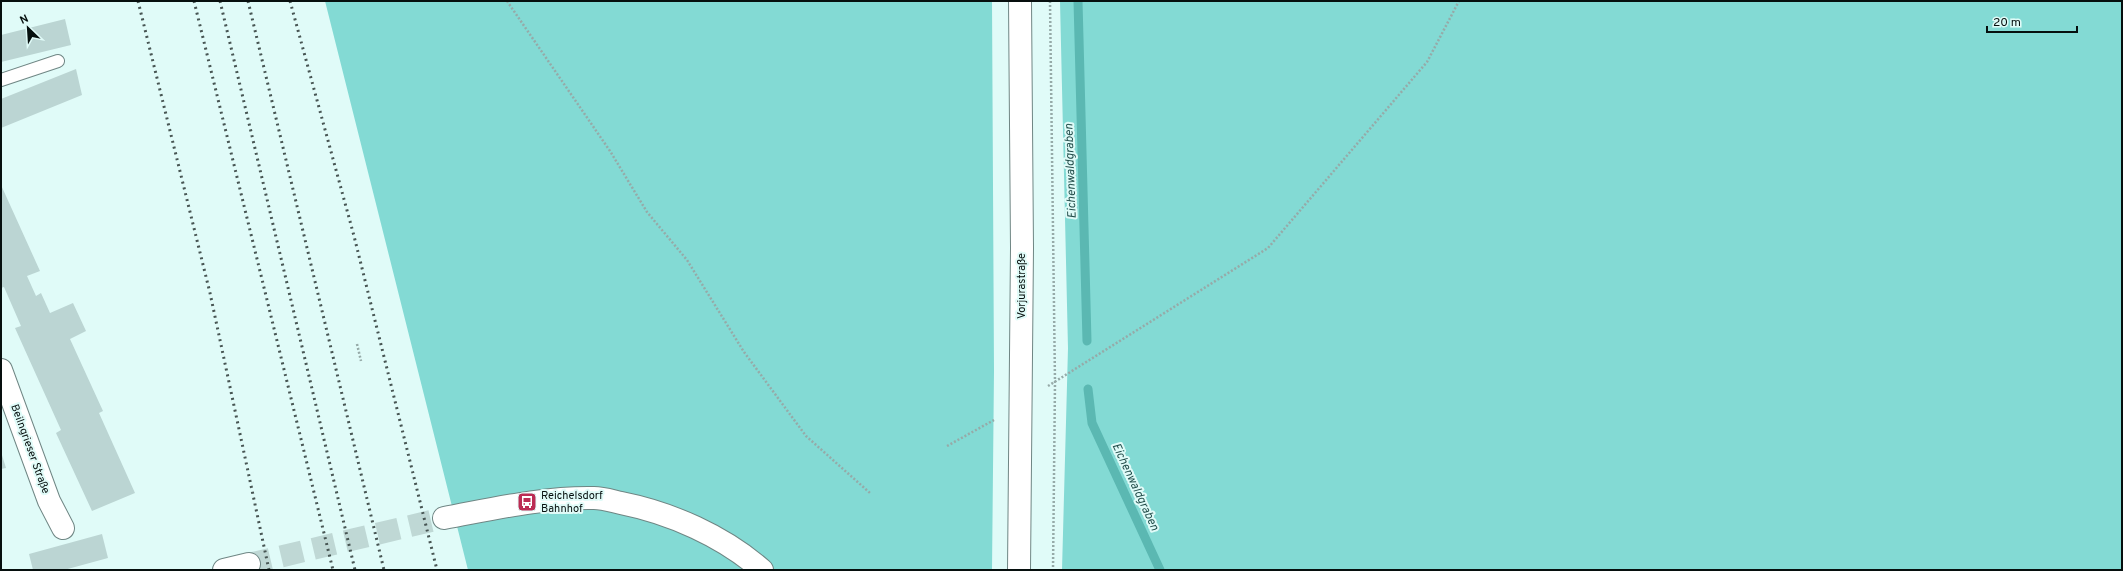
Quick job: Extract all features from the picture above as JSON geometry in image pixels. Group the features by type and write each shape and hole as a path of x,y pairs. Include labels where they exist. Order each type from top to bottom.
{"main road":[{"name":"Vorjurastraße","path":"1019,570 1022,403 1020,1"},
{"name":"Beilngrieser Straße","path":"1,370 49,501 63,528"},
{"path":"444,518 527,502 595,497 651,509 686,524 743,553 762,570"},
{"path":"224,570 249,564"}],"lane":[{"path":"1,80 58,61"}],"path":[{"path":"508,1 610,151 647,212 687,260 744,352 806,436 870,493"},
{"path":"1050,1 1055,382 1053,570"},
{"path":"1055,382 1268,248 1427,62 1458,1"},
{"path":"357,344 361,361"},
{"path":"947,446 1022,403"}],"shaded area":[{"path":"325,1 992,1 994,371 992,570 468,570"},
{"path":"1060,1 2122,1 2122,570 1062,570 1068,348"}],"building":[{"path":"65,19 71,45 1,62 1,35"},
{"path":"76,69 82,95 1,128 1,99"},
{"path":"1,185 40,271 27,276 36,296 41,293 50,313 73,303 86,331 70,339 103,411 99,413 135,493 92,511 56,433 61,430 15,328 21,326 4,287 1,288"},
{"path":"1,452 6,468 1,469"},
{"path":"102,534 108,558 64,570 33,570 29,554"}],"waterway":[{"name":"Eichenwaldgraben","path":"1078,1 1087,341"},
{"name":"Eichenwaldgraben","path":"1088,389 1092,423 1160,570"}],"tunnel":[{"path":"249,564 444,518"}],"railway":[{"path":"138,1 210,293 269,570"},
{"path":"194,1 333,570"},
{"path":"220,1 355,570"},
{"path":"248,1 384,570"},
{"path":"290,1 354,236 437,570"}],"place":[{"name":"Reichelsdorf Bahnhof","path":"527,502"}]}
